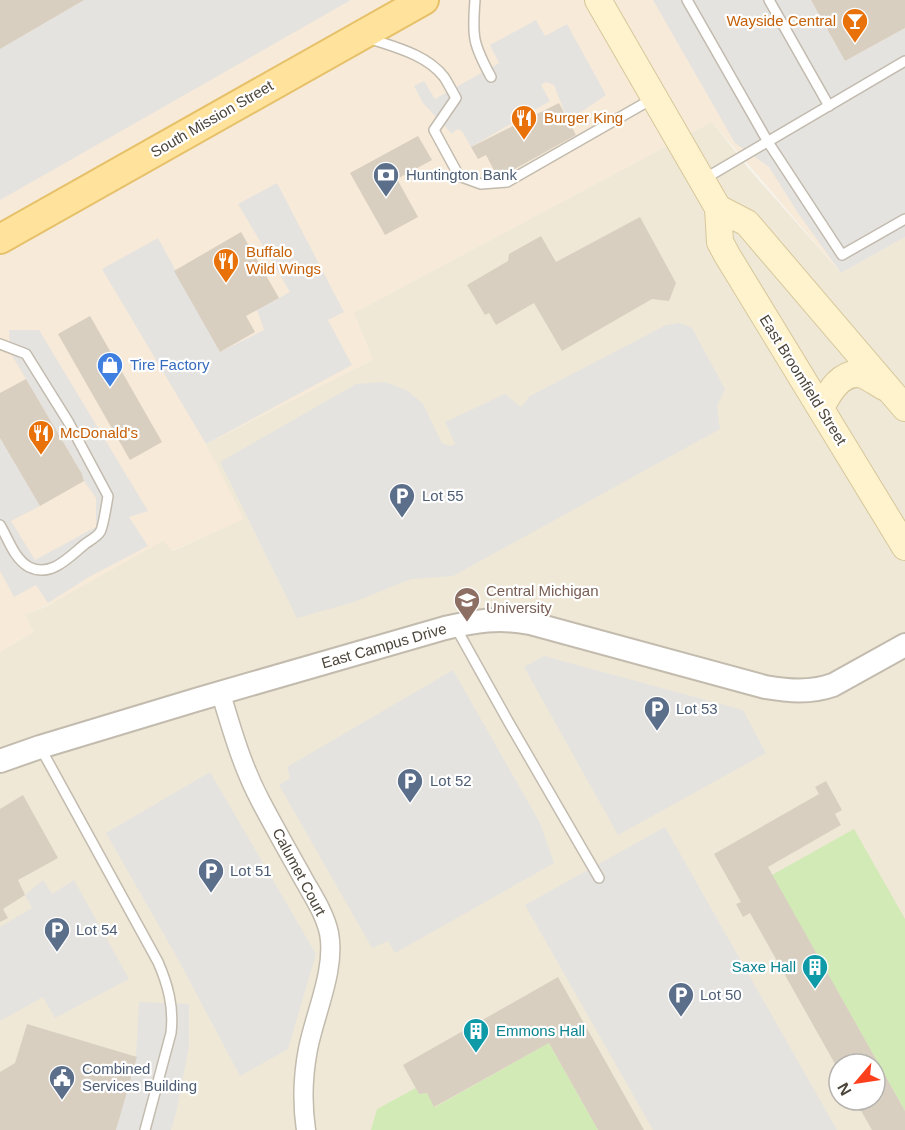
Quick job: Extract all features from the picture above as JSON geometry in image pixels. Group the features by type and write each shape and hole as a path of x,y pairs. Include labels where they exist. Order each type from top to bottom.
{"main road":[{"name":"South Mission Street","path":"0,239 424,0"},
{"name":"East Broomfield Street","path":"598,0 718,208 720,242 735,270 905,547"},
{"path":"718,208 747,223 897,399"},
{"path":"821,408 832,388 852,374 865,376 897,399"}],"street":[{"name":"East Campus Drive","path":"0,761 221,693 476,621 514,620 765,687 791,691 807,691 833,685 905,645"},
{"name":"Calumet Court","path":"221,693 248,777 315,900 329,932 328,967 304,1072 306,1130"}],"lane":[{"path":"475,0 473,27 475,45 491,77"},
{"path":"687,0 768,142 842,255 905,219"},
{"path":"769,0 829,106"},
{"path":"361,35 417,56 443,76 456,98 434,130 459,176 481,184 507,182 654,98"},
{"path":"702,180 905,61"},
{"path":"0,344 26,354 69,423 108,496 100,532 59,565 50,569 42,571 21,561 0,525"},
{"path":"455,626 599,878"},
{"path":"40,747 158,962 169,992 173,1021 171,1033 145,1130"}],"shaded area":[{"path":"0,0 905,0 905,237 841,273 712,122 354,313 373,360 206,444 245,519 25,615 34,632 0,652"},
{"path":"84,0 351,0 0,200 0,49"},
{"path":"653,0 811,0 845,61 905,28 905,237 841,273 798,213 769,167 735,143"},
{"path":"536,20 545,36 567,24 606,95 568,121 554,85 546,82 541,85 550,101 471,147 462,131 457,129 452,134 423,103 414,86 424,81 435,99 499,63 490,45"},
{"name":"Central Michigan University","path":"712,122 749,169 841,273 905,237 905,1130 0,1130 0,652 34,632 25,615 47,606 163,541 173,551 244,519 206,444 373,360 354,313"},
{"path":"277,183 344,312 328,320 352,365 206,444 102,269 158,238 220,352 264,330 257,310 290,292 238,204"},
{"name":"Lot 55","path":"680,323 692,328 725,389 717,406 720,429 453,576 411,579 354,602 297,618 220,462 356,384 385,382 408,391 423,404 442,443 450,446 455,444 445,422 505,394 521,407 530,396 666,325"},
{"path":"9,330 39,330 148,511 129,517 148,546 89,577 48,603 36,585 14,597 0,571 0,438 40,506 11,521 35,560 96,527 96,498 10,352"},
{"name":"Lot 53","path":"544,656 743,710 766,753 618,835 524,667"},
{"name":"Lot 52","path":"453,670 540,823 554,863 395,953 388,941 372,948 279,785 290,778 287,767"},
{"name":"Lot 51","path":"210,772 316,954 288,1049 240,1076 179,961 106,833"},
{"name":"Lot 50","path":"665,827 837,1130 653,1130 525,905"},
{"name":"Lot 54","path":"43,880 52,894 74,880 129,979 55,1018 43,997 0,1021 0,927 32,908 25,895"},
{"path":"139,1002 189,1004 189,1046 171,1130 116,1130 136,1057"}],"green space":[{"path":"854,829 905,919 905,1111 887,1079 887,1052 872,1052 772,875"},
{"path":"549,1043 598,1130 371,1130 377,1109 416,1088 419,1094 427,1093 435,1107"}],"building":[{"path":"0,0 84,0 0,49"},
{"name":"Wayside Central","path":"811,0 905,0 905,28 845,61"},
{"name":"Burger King","path":"559,103 576,135 513,170 496,174 486,155 478,159 471,147"},
{"name":"Huntington Bank","path":"418,136 432,160 397,179 418,217 385,235 350,173"},
{"path":"640,217 676,283 669,301 652,299 562,351 534,303 496,325 489,313 485,315 467,285 508,261 509,254 541,236 556,262"},
{"name":"Buffalo Wild Wings","path":"241,232 279,298 246,316 255,332 220,352 174,271"},
{"name":"Tire Factory","path":"90,316 162,442 130,460 58,334"},
{"name":"McDonald's","path":"26,379 84,481 40,506 0,438 0,393"},
{"name":"Saxe Hall","path":"826,781 842,810 835,814 841,825 768,867 872,1052 828,1052 750,913 743,917 736,904 741,902 714,854 819,794 815,787"},
{"path":"23,795 58,858 18,880 25,895 3,909 8,918 0,922 0,809"},
{"name":"Emmons Hall","path":"558,977 644,1130 598,1130 549,1043 434,1107 427,1093 419,1094 403,1065"},
{"name":"Combined Services Building","path":"27,1024 137,1057 116,1130 0,1130 0,1072 15,1063"},
{"name":"Saxe Hall","path":"887,1079 905,1111 905,1130 872,1130 862,1112 887,1112"}],"place":[{"name":"Wayside Central","path":"855,44"},
{"name":"Burger King","path":"524,141"},
{"name":"Huntington Bank","path":"386,198"},
{"name":"Buffalo Wild Wings","path":"226,284"},
{"name":"Tire Factory","path":"110,388"},
{"name":"McDonald's","path":"41,456"},
{"name":"Lot 55","path":"402,519"},
{"name":"Central Michigan University","path":"467,623"},
{"name":"Lot 53","path":"657,732"},
{"name":"Lot 52","path":"410,804"},
{"name":"Lot 51","path":"211,894"},
{"name":"Lot 54","path":"57,953"},
{"name":"Saxe Hall","path":"815,990"},
{"name":"Lot 50","path":"681,1018"},
{"name":"Emmons Hall","path":"476,1054"},
{"name":"Combined Services Building","path":"62,1101"}]}
